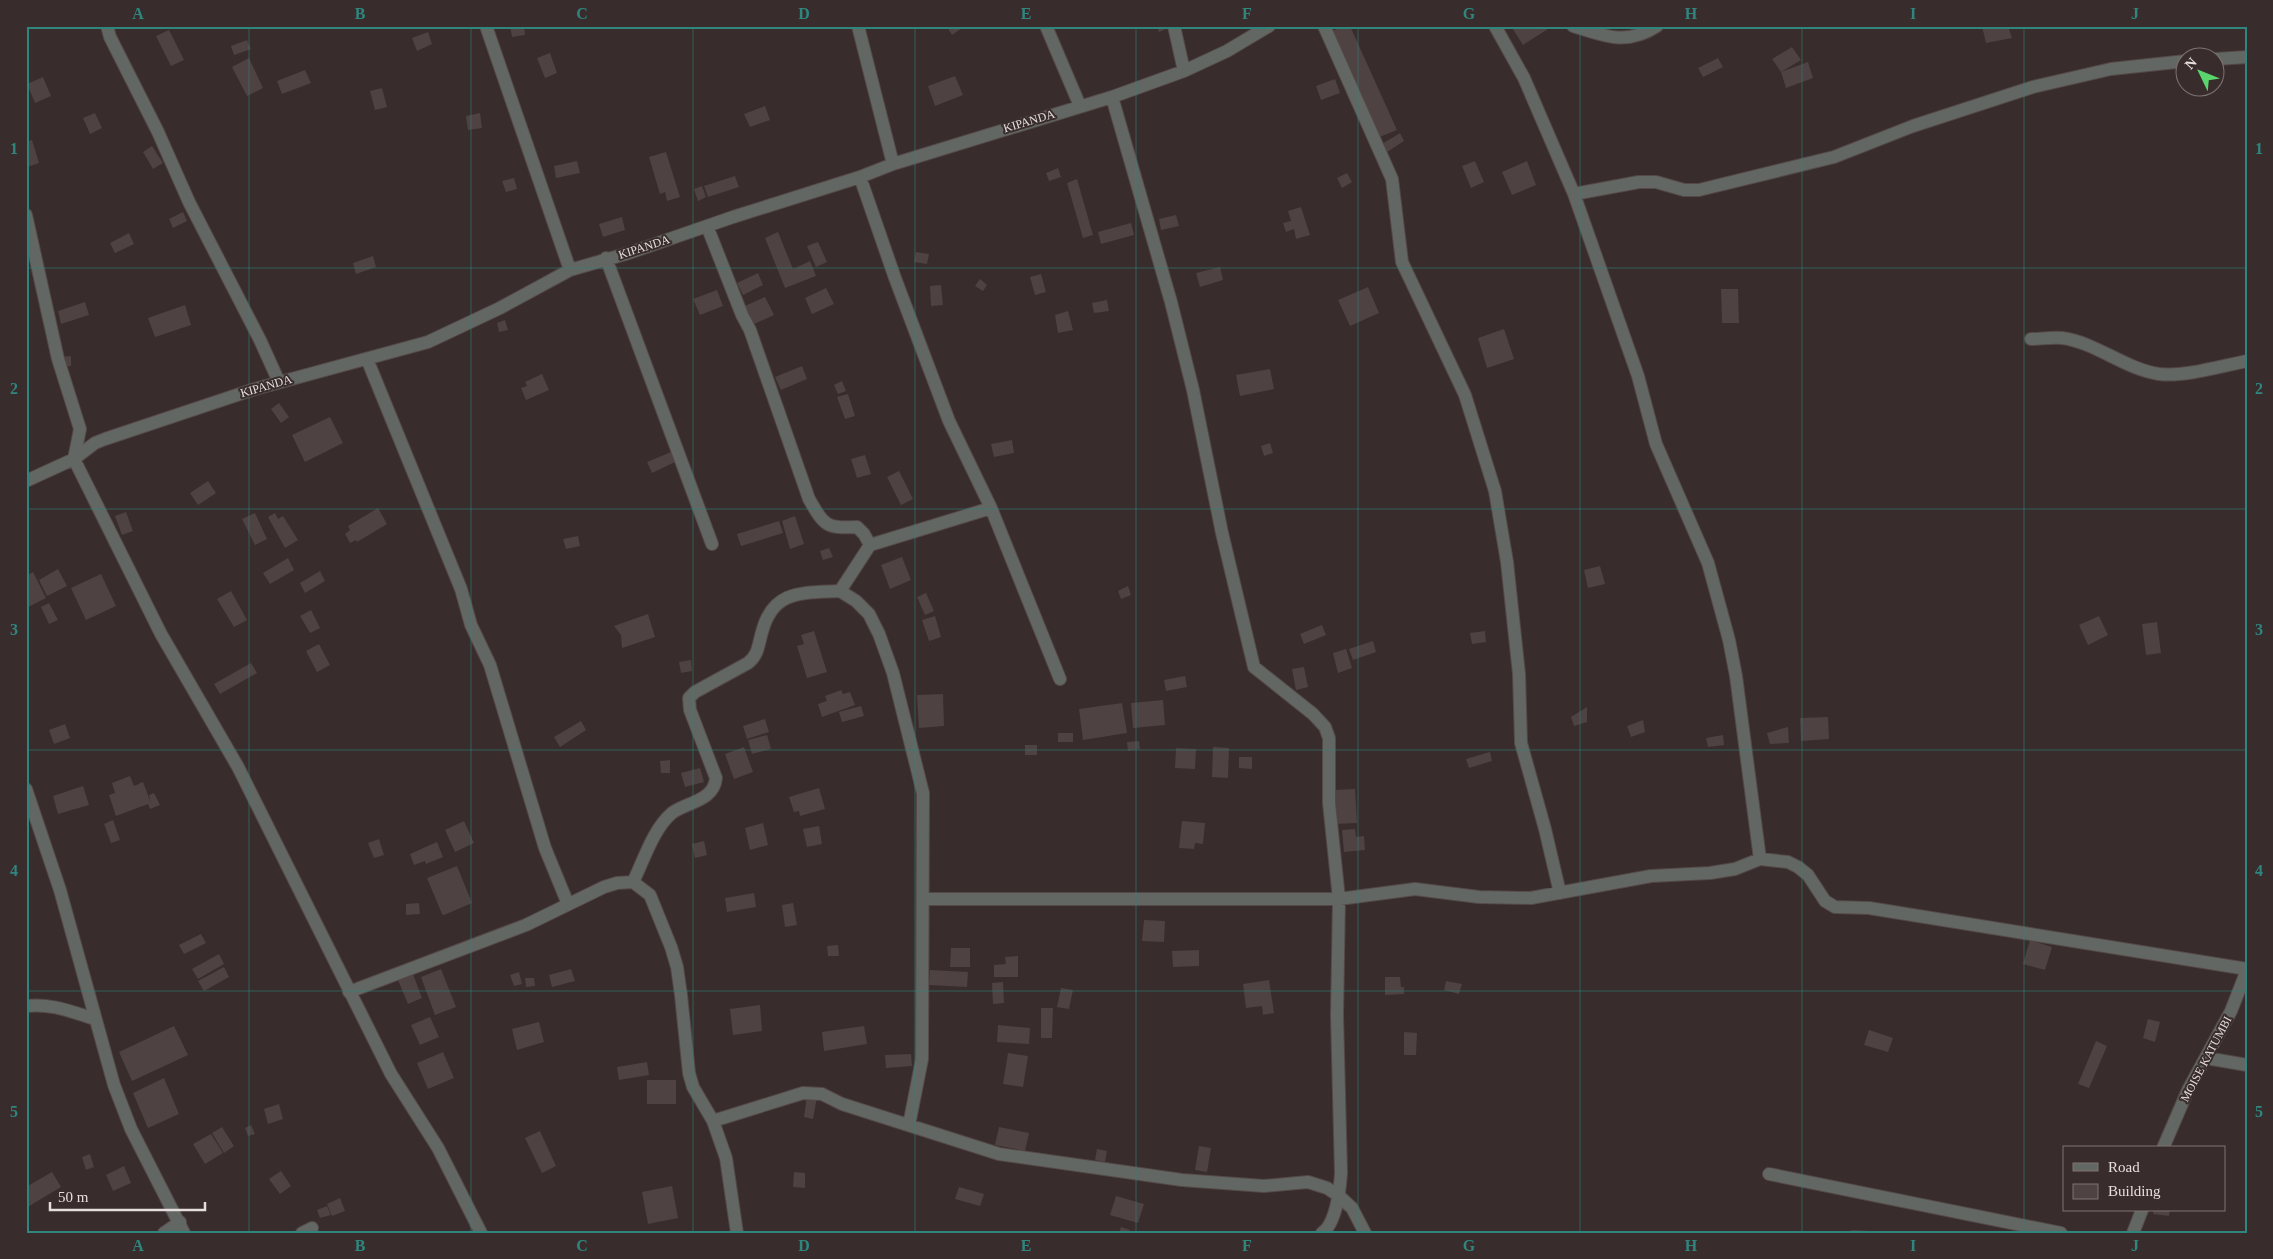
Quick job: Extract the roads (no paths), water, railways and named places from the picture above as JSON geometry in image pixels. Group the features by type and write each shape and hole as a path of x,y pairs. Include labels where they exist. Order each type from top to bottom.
{"street":[{"path":"108,26 110,36 158,132 189,202 260,340 279,382"},
{"path":"486,26 570,270"},
{"path":"858,26 893,164"},
{"path":"1046,26 1080,106"},
{"path":"1174,26 1184,72"},
{"name":"KIPANDA","path":"26,481 74,459 95,443 105,439 279,382 428,342 500,308 570,270 606,258 629,253 860,177 893,164 1112,97 1184,72 1227,51 1269,26"},
{"path":"1324,26 1392,179 1402,262 1465,395 1495,491 1509,580 1519,674 1521,743 1545,829 1560,893"},
{"path":"1495,26 1524,78 1574,194 1638,376 1656,444 1708,563 1729,640 1736,676 1760,859"},
{"path":"1573,26 1619,39 1636,36 1657,26"},
{"path":"2226,58 2247,56"},
{"path":"1574,194 1639,182 1656,182 1684,190 1699,190 1834,157 1913,126 2032,87 2110,70 2176,62"},
{"path":"1112,97 1171,302 1189,372 1222,533 1254,667 1313,714 1325,727 1329,738 1329,803 1339,898 1337,1015 1341,1173 1339,1196 1328,1229 1322,1233"},
{"path":"860,177 895,278 949,421 991,508 1060,679"},
{"path":"26,215 58,359 80,429 74,459 161,634 238,767 281,849 349,992 391,1074 438,1148 481,1233"},
{"path":"707,226 742,315 750,330 809,499 825,523 834,528 857,527 870,544"},
{"path":"606,258 712,544"},
{"path":"2031,339 2063,338 2080,343 2124,363 2170,375 2247,361"},
{"path":"368,359 461,589 471,625 490,665 542,840 568,904"},
{"path":"840,591 870,544 991,508"},
{"path":"634,882 655,836 672,813 710,794 715,786 716,778 690,710 690,698 694,692 756,657 766,618 772,608 789,595 840,591 856,601 869,614 879,634 893,673 923,793 922,1058 910,1125"},
{"path":"26,789 60,890 114,1085 131,1129 182,1228 164,1233"},
{"path":"923,899 1339,898 1414,889 1488,897 1531,898 1651,876 1710,873 1735,869 1760,859 1788,862 1798,867 1808,875 1825,902 1835,907 1868,908 2247,970"},
{"path":"349,992 526,925 604,888 617,883 634,882 650,895 671,947 681,995 689,1073 693,1087 713,1121 726,1158 736,1233"},
{"name":"MOISE KATUMBI","path":"2164,1146 2188,1090 2231,1011 2247,970"},
{"path":"26,1006 58,1007 96,1019"},
{"path":"2206,1058 2247,1064"},
{"path":"713,1121 803,1093 822,1094 842,1104 999,1154 1182,1180 1264,1186 1308,1182 1327,1188 1339,1196 1352,1208 1365,1233"},
{"path":"1769,1174 2061,1233"},
{"path":"2133,1233 2141,1212"}]}
